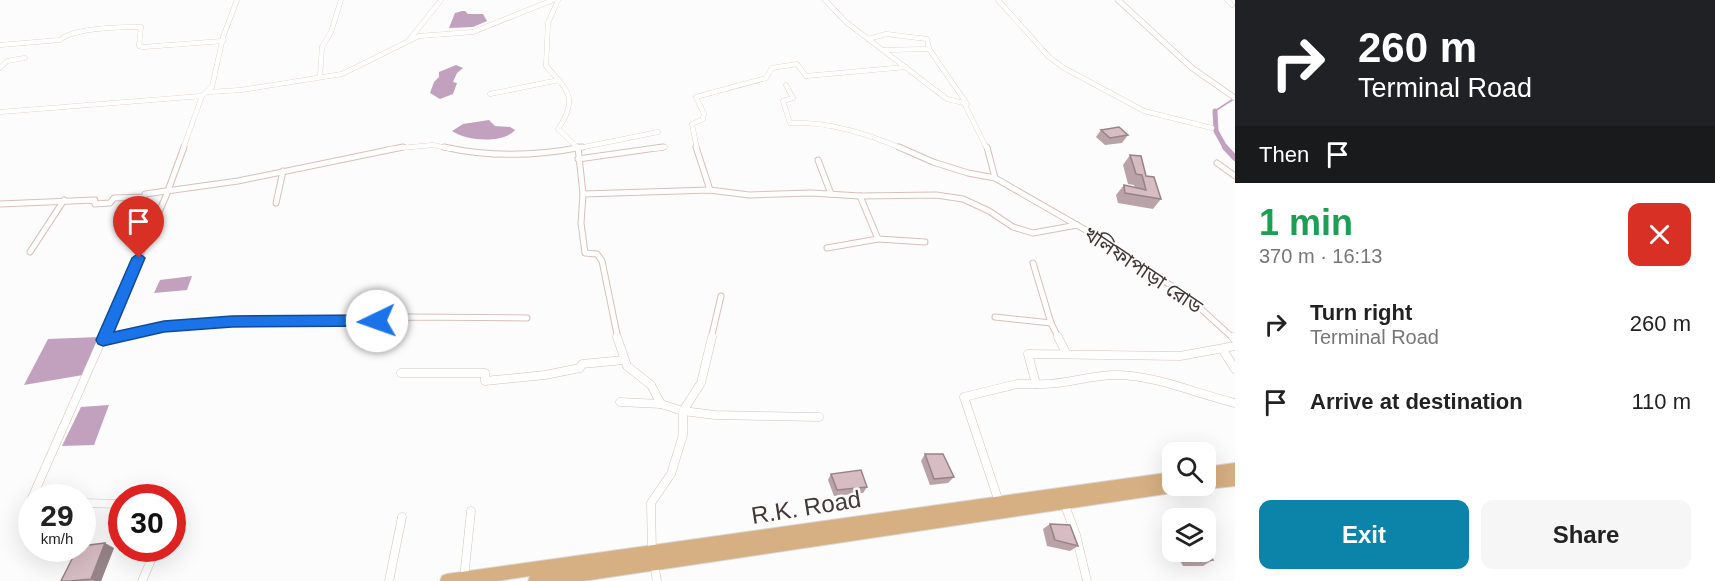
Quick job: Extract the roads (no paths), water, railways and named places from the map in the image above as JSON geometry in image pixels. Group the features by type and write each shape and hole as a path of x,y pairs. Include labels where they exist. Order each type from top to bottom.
{"highway":[{"path":"1216,472 1235,469"},
{"name":"R.K. Road","path":"535,581 557,579 653,558 999,502 1162,480"},
{"path":"1216,482 1235,480"},
{"name":"R.K. Road","path":"447,581 653,558 1162,489"}],"street":[{"path":"39,484 168,191 205,94 212,87 222,37 237,0"},
{"path":"320,77 322,46 331,32 341,0"},
{"path":"408,40 422,22 434,12 441,0"},
{"path":"0,112 241,90 342,74 419,36 473,32 555,0"},
{"path":"555,0 548,23 546,66 565,85 569,114 558,129 572,139 579,149 578,159 583,194 581,223 585,253 597,254 602,261 613,324 627,366 651,385 661,404"},
{"path":"825,0 846,22 947,99 963,103 967,107 987,147 995,178"},
{"path":"998,0 1049,57 1064,68 1144,111 1212,128"},
{"path":"1118,0 1179,57 1235,98"},
{"path":"1227,0 1232,5"},
{"path":"0,45 60,40 66,34 121,27 141,27 139,46 143,47 223,41"},
{"path":"868,39 886,34 927,39 929,49 943,75 959,91 969,107 967,107"},
{"path":"884,50 929,49"},
{"path":"0,68 7,61 25,58"},
{"path":"710,190 704,167 696,155 693,137 692,124 703,119 704,114 696,97 766,78 772,68 789,65 797,64 806,76 906,67"},
{"path":"490,94 559,80"},
{"name":"খলিফাপাড়া রোড","path":"786,85 793,98 783,101 790,123 808,122 837,127 885,141 942,164 995,178 1077,225 1189,298 1235,339"},
{"path":"0,204 63,200 95,200 95,204 110,203 114,198 144,197 145,194 238,181 367,153 433,145 488,154 579,149 658,132"},
{"path":"578,159 665,147"},
{"path":"818,160 831,194"},
{"path":"1217,163 1235,176"},
{"path":"276,203 283,171"},
{"path":"583,194 710,190 728,194 936,195 963,199 1013,227 1033,233 1077,225"},
{"path":"860,196 878,239"},
{"path":"30,252 63,200"},
{"path":"827,248 878,239 925,242"},
{"path":"1033,263 1051,323 1066,353"},
{"path":"657,581 653,558 651,503 671,474 683,435 683,411 701,383 721,296"},
{"path":"103,340 164,326 232,321 346,322 410,316 527,318"},
{"path":"995,317 1051,323"},
{"path":"1036,384 1028,354 1174,356 1223,350 1235,346"},
{"path":"1223,350 1235,369"},
{"path":"401,373 485,374 485,381 545,375 580,368 582,364 624,360"},
{"path":"999,502 964,397 1017,384 1062,385 1104,375 1151,379 1235,403"},
{"path":"620,402 661,404 683,411 715,415 819,417"},
{"path":"1064,502 1076,535 1087,581"},
{"path":"464,579 471,511"},
{"path":"389,581 402,517"},
{"path":"142,581 150,562"}],"waterway":[{"path":"1215,111 1235,98"},
{"path":"1215,111 1216,131 1226,149"},
{"path":"1225,147 1235,158"}]}
